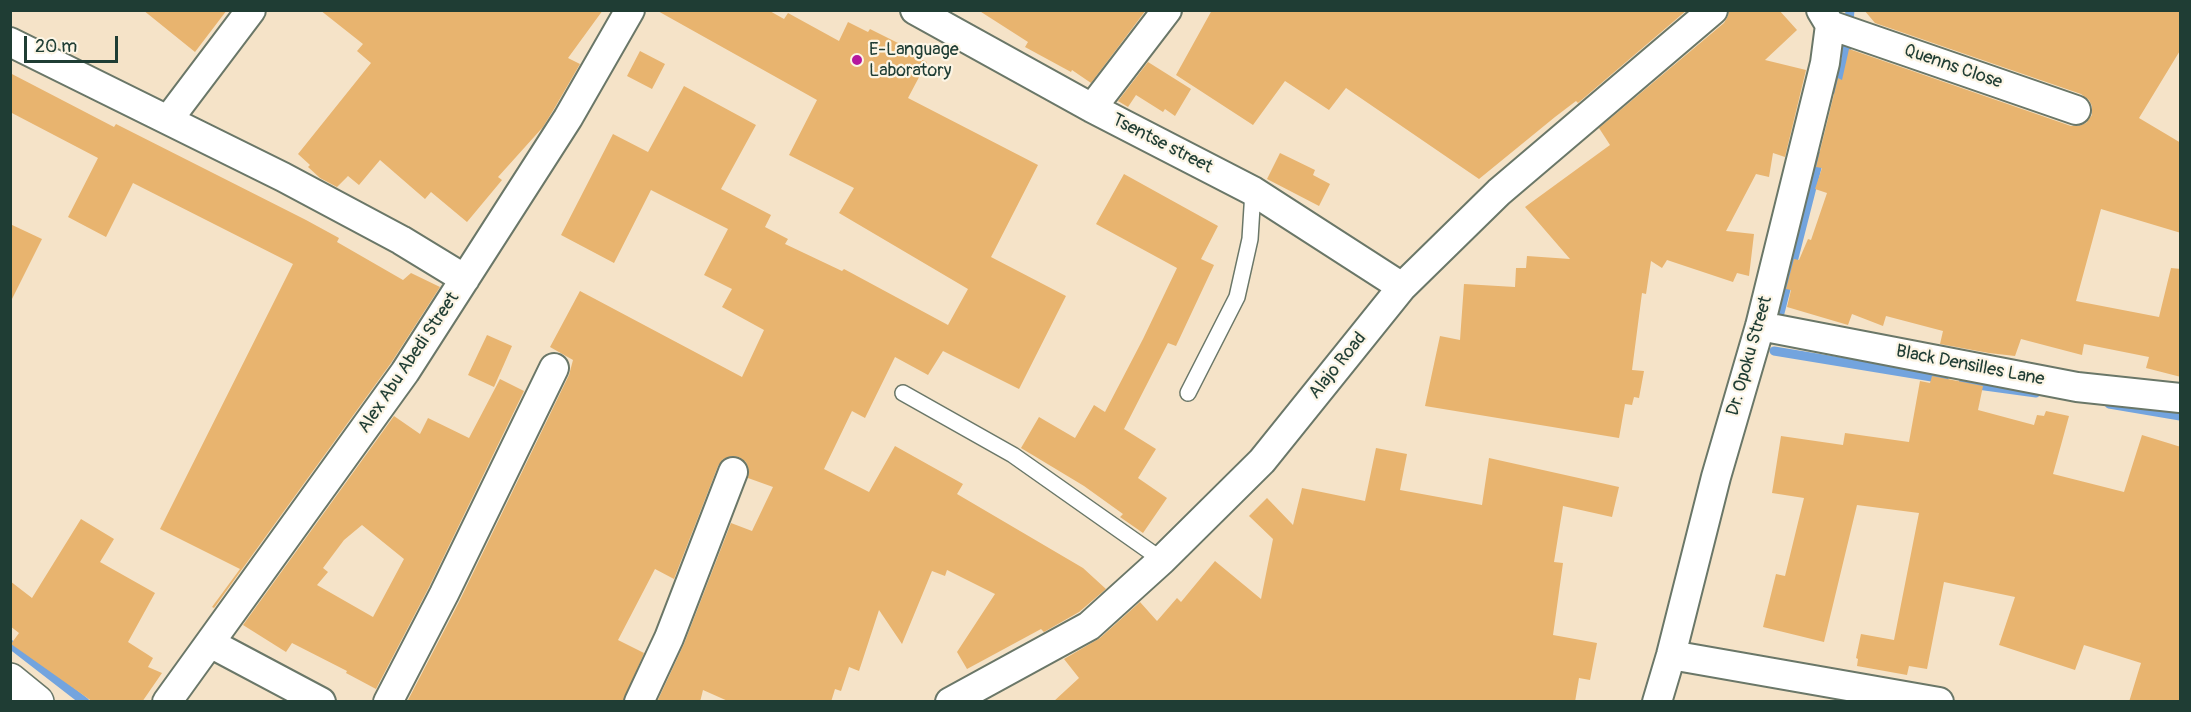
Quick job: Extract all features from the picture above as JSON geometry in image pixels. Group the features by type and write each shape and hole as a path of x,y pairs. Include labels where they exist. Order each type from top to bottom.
{"street":[{"path":"168,120 251,10"},
{"name":"Alex Abu Abedi Street","path":"167,702 405,372 568,118 630,10"},
{"name":"Tsentse street","path":"915,10 1092,108 1253,190 1402,287"},
{"path":"1092,108 1167,10"},
{"name":"Alajo Road","path":"950,702 1089,626 1162,560 1262,460 1402,287 1499,192 1713,10"},
{"name":"Quenns Close","path":"1826,18 2076,110"},
{"name":"Dr. Opoku Street","path":"1657,702 1716,477 1760,326 1825,63 1826,18"},
{"path":"10,42 283,177 401,240 465,279"},
{"name":"Black Densilles Lane","path":"1760,326 2077,387 2181,398"},
{"path":"388,702 555,368"},
{"path":"639,702 669,638 733,472"},
{"path":"210,643 321,702"},
{"path":"1671,655 1939,702"},
{"path":"10,680 37,702"}],"lane":[{"path":"1188,393 1237,297 1250,239 1253,190"},
{"path":"903,393 1013,455 1162,560"}],"building":[{"path":"143,10 227,10 195,52"},
{"path":"320,10 603,10 568,58 580,64 543,127 498,177 502,180 467,222 431,192 425,199 380,160 359,185 348,176 337,187 320,178 298,154 371,63 357,51 363,44"},
{"path":"656,10 768,10 784,19 788,13 839,41 848,22 868,32 870,29 910,49 908,53 927,62 908,98 1038,165 991,257 1066,296 1019,389 943,351 928,375 895,357 865,418 852,411 824,469 869,492 895,446 963,484 957,494 1083,568 1106,589 1079,612 1044,632 1041,629 967,669 957,652 995,594 947,570 945,576 932,571 902,644 879,610 859,671 849,667 841,691 835,689 831,702 730,702 703,690 700,702 657,702 684,644 731,523 752,531 773,487 748,478 749,470 746,462 739,457 731,456 723,459 718,466 674,579 655,569 618,640 644,653 623,702 407,702 459,602 569,375 573,360 550,347 580,291 742,377 764,330 722,307 732,289 704,275 728,229 651,190 614,263 561,235 613,134 648,152 684,86 756,125 721,189 771,215 765,227 788,239 785,244 842,271 844,269 948,325 968,289 839,213 854,188 789,155 817,100"},
{"path":"978,10 1146,10 1091,83 1072,70 1071,72 1025,47 1028,42"},
{"path":"1212,10 1687,10 1578,103 1576,101 1555,117 1479,179 1346,88 1329,110 1285,81 1253,125 1176,75"},
{"path":"1729,10 1779,10 1797,30 1765,60 1806,70 1785,157 1773,153 1769,177 1756,174 1726,231 1754,234 1749,276 1737,273 1733,282 1667,260 1662,268 1651,261 1646,294 1642,293 1632,370 1644,371 1639,398 1634,397 1632,405 1625,404 1619,438 1425,406 1440,336 1460,340 1464,284 1515,287 1516,268 1526,268 1527,256 1570,259 1525,207 1610,145 1599,128 1724,23"},
{"path":"1864,10 2181,10 2181,49 2139,118 2181,143 2181,233 2101,209 2076,301 2159,317 2171,268 2181,269 2181,377 2146,368 2149,357 2084,344 2082,355 2021,339 2015,356 1989,353 1940,344 1943,331 1886,316 1883,326 1852,314 1848,325 1787,307 1791,290 1786,289 1794,259 1799,260 1808,239 1811,240 1827,193 1815,189 1822,168 1816,167 1838,78 1842,80 1849,49 2071,126 2086,123 2092,115 2089,100 2081,94 1875,23"},
{"path":"640,51 665,64 652,89 627,76"},
{"path":"1148,62 1191,89 1175,116 1165,109 1163,112 1136,95 1128,107 1118,101"},
{"path":"10,73 114,127 116,124 306,220 339,238 337,242 403,280 411,273 440,287 391,363 214,608 212,607 240,569 160,529 293,264 133,183 106,237 68,217 98,158 10,112"},
{"path":"1280,153 1315,170 1313,175 1330,184 1319,206 1267,179"},
{"path":"1124,174 1218,226 1201,259 1214,265 1176,346 1168,343 1124,429 1156,449 1138,478 1167,498 1143,533 1120,517 1123,514 1084,486 1021,448 1039,417 1075,438 1094,405 1105,412 1177,268 1096,224"},
{"path":"10,224 42,239 10,303"},
{"path":"487,335 512,346 494,387 468,375"},
{"path":"1932,376 1983,386 1978,410 2034,425 2037,415 2044,416 2046,411 2069,416 2053,474 2124,492 2142,435 2181,447 2181,702 2129,702 2141,663 2084,645 2075,670 1999,645 2015,597 1944,582 1927,669 1909,666 1907,675 1857,666 1858,659 1856,658 1861,634 1894,640 1919,513 1857,505 1824,642 1763,627 1776,574 1785,576 1804,498 1772,493 1781,436 1843,445 1845,433 1909,442 1920,381 1930,383"},
{"path":"500,379 524,391 429,587 376,689 346,673 347,671 292,643 286,652 243,625 394,416 420,434 428,418 469,438","holes":["362,525 404,559 373,617 317,585 328,572 323,568 344,540"]},
{"path":"1376,448 1407,454 1400,490 1482,505 1489,458 1619,487 1612,517 1563,506 1554,562 1563,563 1553,635 1597,643 1590,680 1579,678 1575,702 1053,702 1079,678 1064,659 1100,638 1140,602 1157,621 1177,598 1181,602 1215,561 1261,599 1273,539 1249,516 1267,498 1293,525 1302,488 1365,501"},
{"path":"81,519 114,539 100,562 155,593 128,642 153,658 148,667 162,673 142,702 93,702 11,644 19,633 10,626 10,581 32,598"}],"waterway":[{"path":"1837,91 1846,59 1850,10"},
{"path":"1780,313 1820,156"},
{"path":"1774,351 1944,379"},
{"path":"1963,383 2036,393"},
{"path":"2109,404 2180,416"},
{"path":"10,644 85,702"}],"place":[{"name":"E-Language Laboratory","path":"857,60"}]}
